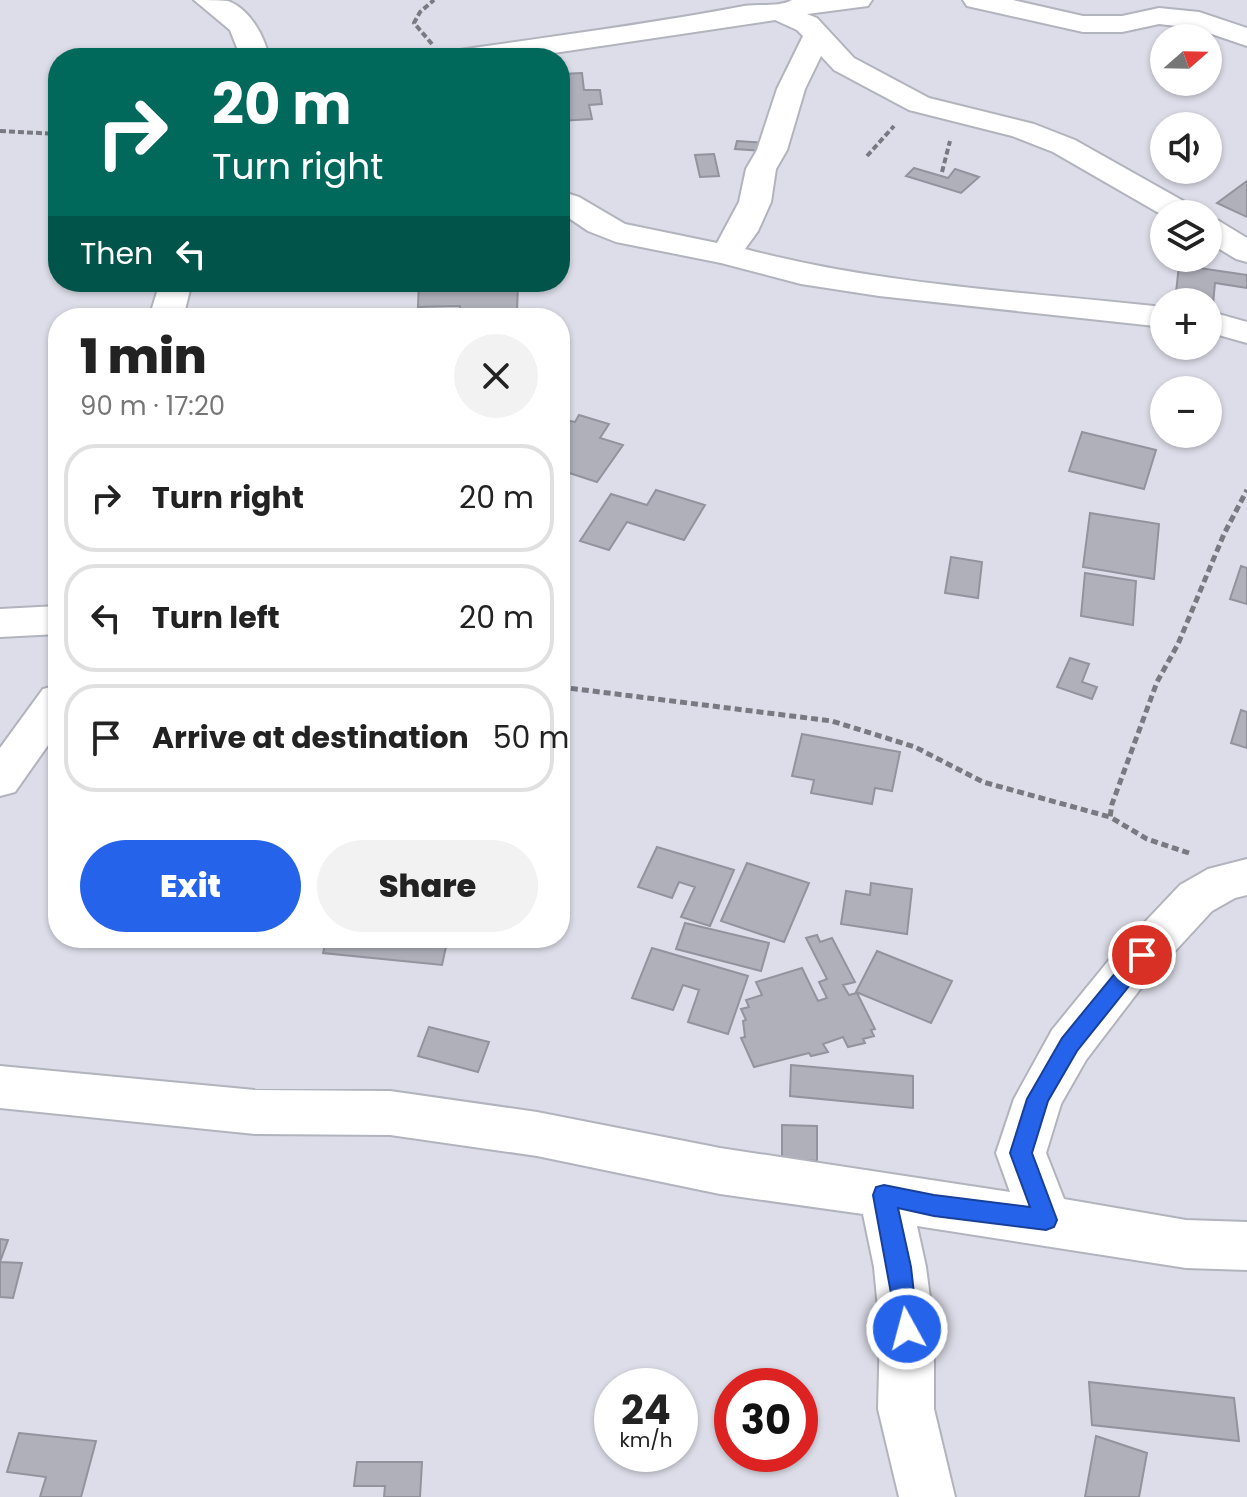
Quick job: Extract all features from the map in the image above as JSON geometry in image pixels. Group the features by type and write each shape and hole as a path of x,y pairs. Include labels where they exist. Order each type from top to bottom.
{"street":[{"path":"208,0 238,22 252,39 253,48"},
{"path":"788,14 804,4 858,0"},
{"path":"977,0 1083,24 1122,24 1159,16 1199,20 1247,38"},
{"path":"517,48 672,28 764,11 788,14 807,24 844,64 919,104 1023,130 1064,146 1158,200"},
{"path":"725,254 742,231 755,202 761,169 772,150 791,89 817,36"},
{"path":"570,204 579,208 592,222 613,231 725,254 801,274 879,286 1150,315"},
{"path":"1222,237 1247,252"},
{"path":"1222,325 1247,333"},
{"path":"0,623 48,621"},
{"path":"0,780 48,714"},
{"path":"1046,1220 1021,1153 1038,1099 1061,1058 1125,974 1196,898 1224,882 1247,877"},
{"path":"0,1087 255,1112 390,1113 537,1134 720,1171 884,1195 934,1206 1046,1220 1186,1244 1247,1246"},
{"path":"884,1195 900,1267 907,1329 906,1409 927,1497"}],"path":[{"path":"434,0 420,12 414,23 420,33 449,48"},
{"path":"0,131 48,133"},
{"path":"1110,817 1128,755 1157,682 1178,644 1224,534 1247,490"},
{"path":"570,688 832,721 915,747 983,782 1110,817 1147,839 1201,857"}],"building":[{"path":"582,73 584,90 600,90 602,104 589,105 592,119 570,120 570,74"},
{"path":"737,141 767,143 765,151 735,149"},
{"path":"714,154 719,176 700,177 695,155"},
{"path":"914,168 948,178 955,169 979,177 961,193 906,176"},
{"path":"1247,181 1247,217 1222,205 1221,200"},
{"path":"1222,271 1247,275 1247,288 1215,283 1215,288 1177,288 1178,272"},
{"path":"419,292 518,292 517,308 418,307"},
{"path":"579,415 609,424 600,438 623,445 597,482 570,473 570,421 575,422"},
{"path":"1082,432 1156,450 1144,489 1069,471"},
{"path":"656,490 705,505 684,540 627,522 609,550 580,541 611,494 647,505"},
{"path":"1090,513 1159,524 1154,579 1083,567"},
{"path":"951,557 982,562 978,598 945,593"},
{"path":"1241,566 1247,568 1247,604 1230,599"},
{"path":"1085,573 1136,581 1133,625 1081,616"},
{"path":"1070,658 1089,664 1082,682 1097,687 1092,699 1057,687"},
{"path":"1241,710 1247,712 1247,748 1231,743"},
{"path":"802,734 900,752 892,791 875,788 872,804 811,793 814,780 792,776"},
{"path":"657,847 734,870 710,926 681,917 695,887 679,882 672,898 638,887"},
{"path":"747,863 809,883 784,942 721,921"},
{"path":"871,883 912,889 907,934 841,924 846,891 870,895"},
{"path":"685,923 769,943 761,971 676,949"},
{"path":"817,935 820,942 832,938 855,982 843,985 849,995 857,993 875,1029 871,1030 874,1036 863,1039 865,1043 848,1047 843,1037 823,1044 828,1052 811,1056 809,1053 754,1067 741,1038 745,1037 743,1021 746,1020 741,1009 749,1007 746,1000 762,995 756,982 802,968 818,1001 827,998 819,982 827,979 806,938"},
{"path":"324,948 446,948 442,965 323,953"},
{"path":"652,948 748,976 728,1034 688,1022 699,990 683,985 673,1010 632,998"},
{"path":"877,951 952,981 931,1023 856,992"},
{"path":"429,1027 489,1042 478,1072 418,1056"},
{"path":"791,1065 913,1076 913,1108 790,1096"},
{"path":"782,1125 817,1126 817,1161 782,1159"},
{"path":"0,1239 8,1240 0,1262"},
{"path":"0,1262 22,1263 13,1298 0,1297"},
{"path":"1089,1382 1234,1398 1239,1441 1092,1425"},
{"path":"19,1433 96,1441 81,1497 40,1497 46,1477 7,1472"},
{"path":"1096,1436 1147,1453 1139,1497 1085,1497"},
{"path":"357,1462 422,1462 420,1497 384,1497 385,1486 354,1486"}],"route":[{"path":"907,1329 900,1267 884,1195 934,1206 1046,1220 1021,1153 1038,1099 1069,1045 1142,955"}]}
